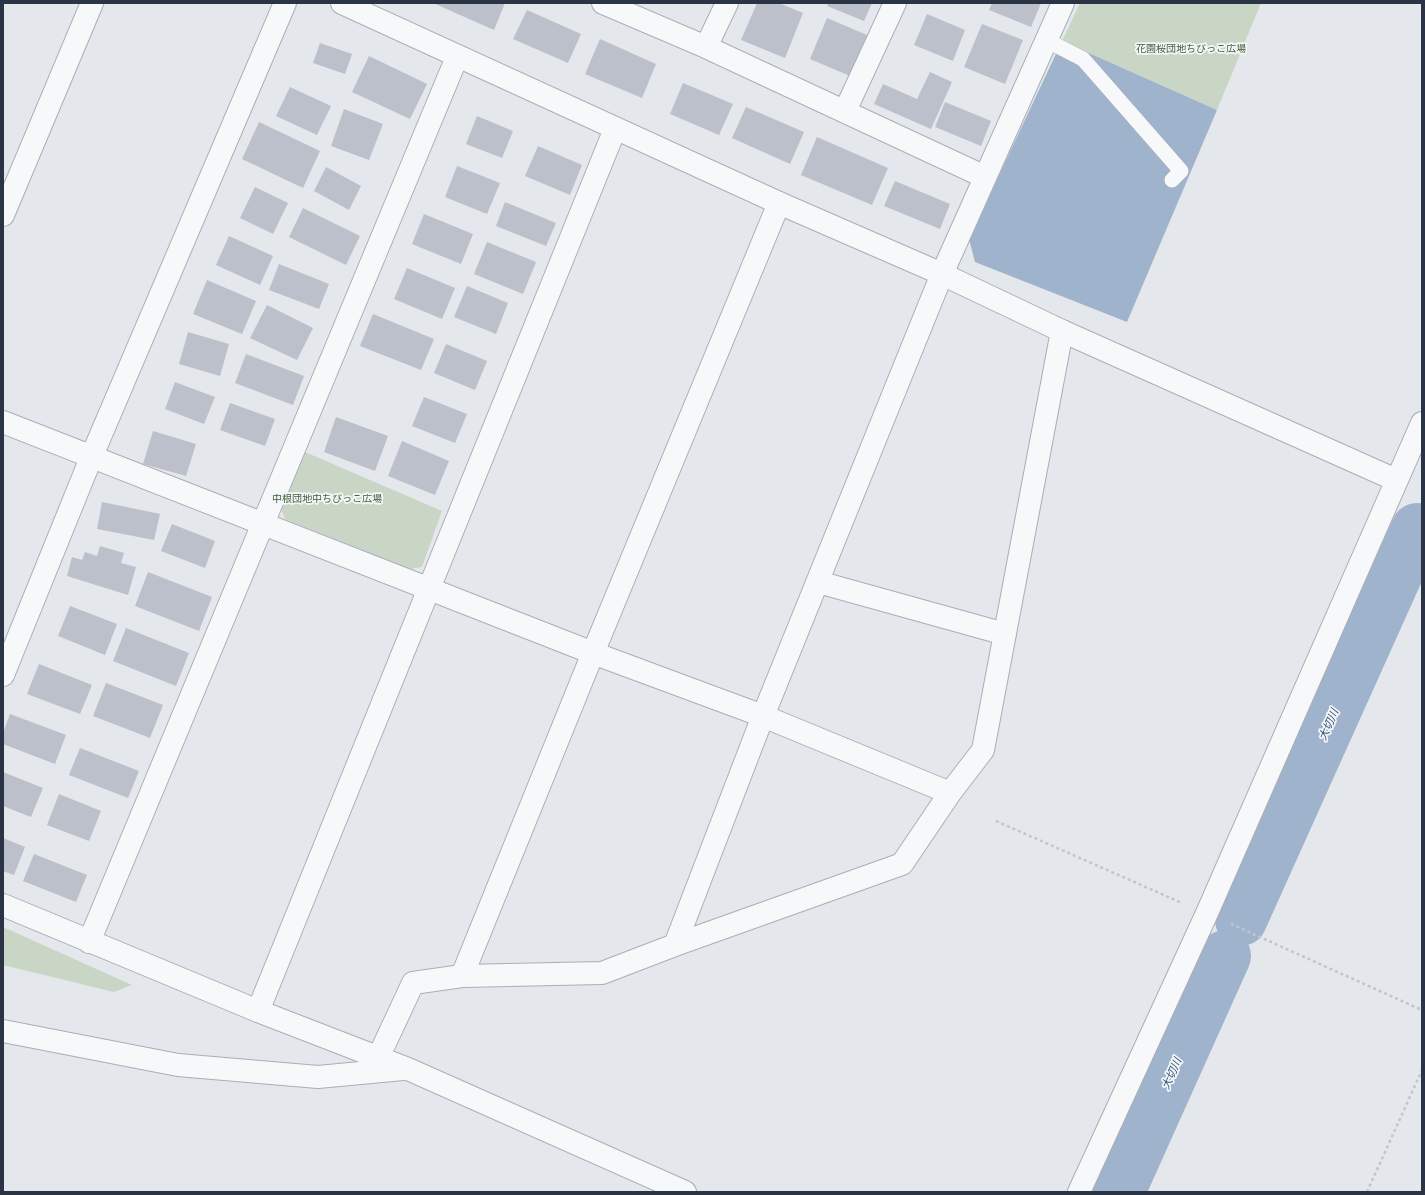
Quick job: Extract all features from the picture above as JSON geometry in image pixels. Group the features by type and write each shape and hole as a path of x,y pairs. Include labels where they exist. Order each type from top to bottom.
{"street":[{"path":"3,215 92,3"},
{"path":"3,675 91,458 285,3"},
{"path":"342,3 379,11 457,57 779,203 942,274 1062,331 1396,480"},
{"path":"603,3 706,47 985,177"},
{"path":"706,47 726,3"},
{"path":"845,111 895,3"},
{"path":"675,945 763,716 942,274 1063,3"},
{"path":"88,942 457,57"},
{"path":"258,1011 615,129"},
{"path":"462,976 593,653 779,203"},
{"path":"378,1058 413,983 462,976 602,973 675,945 902,864 950,793 983,750 1062,331"},
{"path":"3,422 91,458 593,653 763,716 950,793"},
{"path":"1079,1192 1206,913 1422,423"},
{"path":"818,582 1004,634"},
{"path":"3,905 88,942 258,1011 408,1069 686,1192"},
{"path":"3,1031 178,1065 318,1077 408,1069"}],"lane":[{"path":"1046,40 1083,60 1181,171 1172,180"}],"path":[{"path":"1367,1192 1422,1070"}],"green space":[{"name":"花園桜団地ちびっこ広場","path":"1080,3 1261,3 1217,110 1062,41"},
{"name":"中根団地中ちびっこ広場","path":"305,452 442,511 422,567 410,569 285,519 281,509"},
{"path":"3,927 132,985 114,992 3,965"}],"water":[{"path":"1062,41 1217,110 1127,322 975,262 969,239"}],"building":[{"path":"433,3 505,3 494,30"},
{"path":"757,3 779,3 803,13 785,58 741,40"},
{"path":"828,3 872,3 864,21 827,6"},
{"path":"992,3 1041,3 1031,27 989,10"},
{"path":"527,10 581,34 568,63 513,39"},
{"path":"927,14 965,30 953,61 914,45"},
{"path":"827,18 867,35 850,76 810,59"},
{"path":"982,24 1023,40 1005,84 964,67"},
{"path":"600,39 656,64 642,98 585,74"},
{"path":"320,43 352,54 345,74 313,63"},
{"path":"369,56 427,84 410,119 352,92"},
{"path":"930,72 952,82 931,129 874,104 883,84 917,99"},
{"path":"683,83 733,104 719,135 670,114"},
{"path":"290,87 331,106 317,135 276,116"},
{"path":"945,102 991,121 981,146 935,127"},
{"path":"746,107 804,132 790,164 732,138"},
{"path":"344,109 383,124 369,160 331,146"},
{"path":"477,116 513,131 502,158 466,144"},
{"path":"259,122 320,151 303,188 242,159"},
{"path":"817,137 888,168 872,205 801,175"},
{"path":"538,146 582,165 570,195 525,176"},
{"path":"457,166 500,183 487,214 445,197"},
{"path":"326,167 361,186 349,210 314,191"},
{"path":"895,181 950,204 940,229 884,206"},
{"path":"255,187 288,203 273,234 240,218"},
{"path":"505,202 556,223 546,246 496,226"},
{"path":"303,208 360,236 346,265 289,237"},
{"path":"424,214 473,234 461,264 412,244"},
{"path":"229,236 273,256 260,285 216,265"},
{"path":"487,242 536,262 523,294 474,274"},
{"path":"279,264 329,284 319,309 269,290"},
{"path":"407,268 455,288 442,319 394,299"},
{"path":"207,280 256,301 242,334 193,314"},
{"path":"467,286 508,303 496,334 454,317"},
{"path":"267,305 313,328 297,360 250,338"},
{"path":"373,314 434,339 421,370 360,346"},
{"path":"188,332 229,344 220,376 179,364"},
{"path":"446,344 487,361 475,390 434,373"},
{"path":"246,354 304,376 293,405 235,383"},
{"path":"175,382 215,397 204,424 165,409"},
{"path":"424,397 467,414 455,443 412,426"},
{"path":"230,403 275,419 265,446 220,430"},
{"path":"336,417 388,436 375,471 324,452"},
{"path":"153,431 196,444 186,476 143,464"},
{"path":"402,441 449,461 435,495 388,476"},
{"path":"102,502 160,514 154,540 97,529"},
{"path":"172,524 215,541 205,568 161,551"},
{"path":"100,546 124,553 121,563 136,567 128,595 67,576 72,557 82,560 85,552 97,556"},
{"path":"148,572 212,597 199,631 135,606"},
{"path":"70,606 117,624 105,655 58,636"},
{"path":"126,628 189,653 176,686 113,661"},
{"path":"39,664 92,685 80,714 27,694"},
{"path":"106,683 163,705 150,738 93,716"},
{"path":"10,714 66,735 55,764 3,744 3,733"},
{"path":"80,748 139,771 128,798 69,775"},
{"path":"3,772 43,788 31,817 3,806"},
{"path":"59,794 101,811 89,841 47,825"},
{"path":"3,838 25,847 14,875 3,871"},
{"path":"34,854 87,875 76,902 23,881"}],"waterway":[{"name":"大切川","path":"1241,920 1417,529"},
{"name":"大切川","path":"1119,1192 1225,956"}]}
